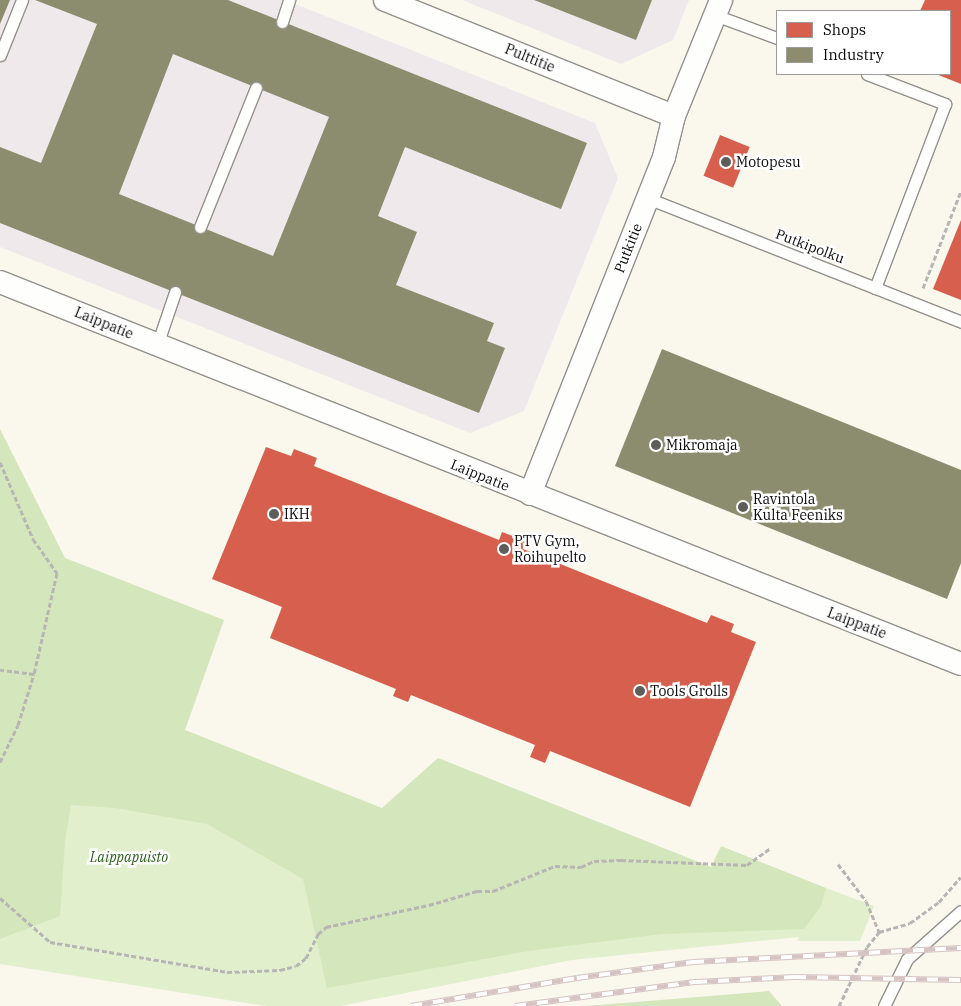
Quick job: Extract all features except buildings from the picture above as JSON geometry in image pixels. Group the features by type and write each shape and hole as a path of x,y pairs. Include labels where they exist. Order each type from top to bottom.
{"street":[{"name":"Pulttitie","path":"385,0 674,116"},
{"name":"Putkitie","path":"530,494 664,157 674,116 718,7"},
{"name":"Laippatie","path":"0,282 961,664"}],"lane":[{"path":"0,55 22,0"},
{"path":"282,22 289,0"},
{"path":"718,7 776,37"},
{"path":"870,75 945,104 875,288"},
{"path":"200,227 256,88"},
{"name":"Putkipolku","path":"648,198 961,322"},
{"path":"157,345 175,292"},
{"path":"884,1006 907,959 961,911"}],"path":[{"path":"930,292 922,289 961,191"},
{"path":"0,462 33,539 57,572 34,674 18,725 0,762"},
{"path":"0,670 34,674"},
{"path":"0,898 50,942 227,972 280,970 296,966 306,958 318,934 326,927 429,906 477,891 493,891 555,866 581,867 594,861 622,860 747,865 770,848"},
{"path":"838,864 866,901 879,932"},
{"path":"839,1006 867,947 879,932 910,923 939,902 961,876"}],"shaded area":[{"path":"0,0 285,0 595,123 618,178 524,411 470,433 0,247"},
{"path":"462,0 689,0 673,40 621,64"}],"green space":[{"name":"Laippapuisto","path":"0,429 65,558 224,620 185,730 382,808 438,758 711,867 721,846 826,888 821,906 804,929 662,934 528,951 327,988 303,879 207,824 115,808 71,805 65,841 60,916 0,939"},
{"name":"Laippapuisto","path":"0,490 172,738 393,816 720,876 821,905 826,888 874,906 860,941 797,941 799,937 572,960 340,1006 266,1006 0,964"},
{"path":"769,991 782,1006 586,1006 710,996"}],"railway":[{"path":"411,1006 577,978 693,962 961,948"},
{"path":"515,1006 696,982 795,977 961,980"}],"place":[{"name":"Motopesu","path":"726,162"},
{"name":"Mikromaja","path":"656,445"},
{"name":"Ravintola Kulta Feeniks","path":"743,507"},
{"name":"IKH","path":"274,514"},
{"name":"PTV Gym, Roihupelto","path":"504,549"},
{"name":"Tools Grolls","path":"640,691"}]}
